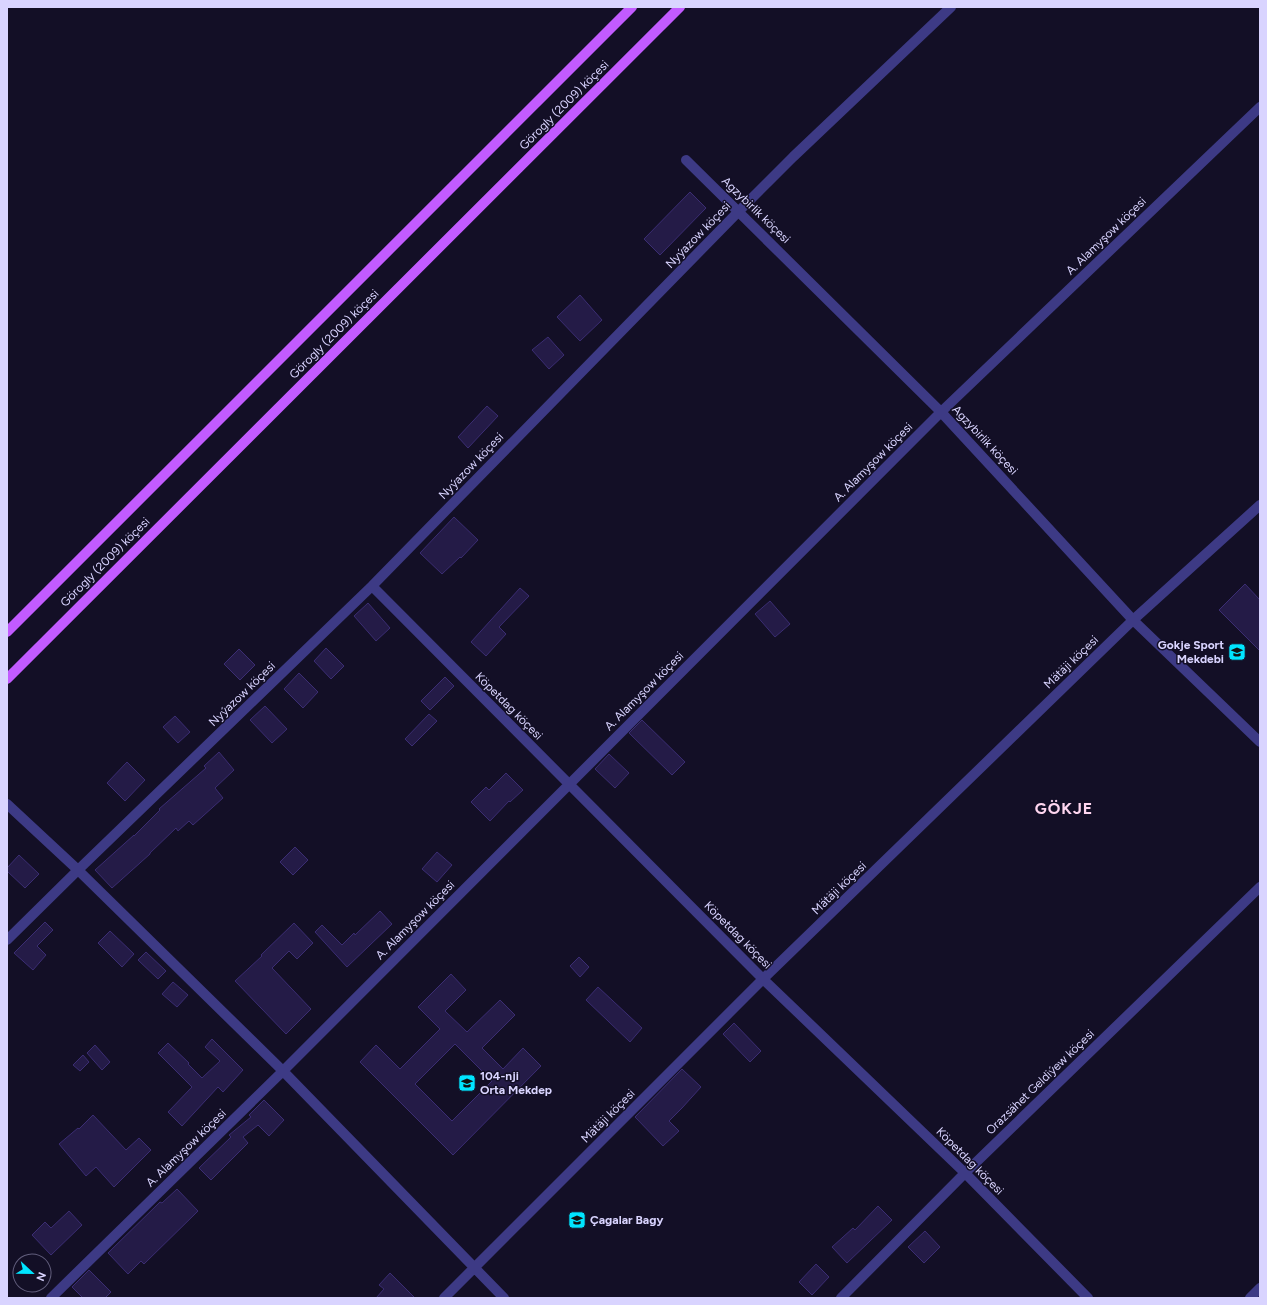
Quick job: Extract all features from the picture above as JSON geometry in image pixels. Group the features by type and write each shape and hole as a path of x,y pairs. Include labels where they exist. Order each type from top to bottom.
{"main road":[{"name":"Görogly (2009) köçesi","path":"7,632 632,7"},
{"name":"Görogly (2009) köçesi","path":"7,679 680,7"}],"street":[{"name":"Nyýazow köçesi","path":"7,940 372,586 793,157 951,7"},
{"name":"A. Alamyşow köçesi","path":"52,1298 283,1071 941,412 1260,107"},
{"name":"Agzybirlik köçesi","path":"686,160 941,412 1133,620 1260,742"},
{"name":"Mätäji köçesi","path":"444,1298 763,979 1133,620 1260,505"},
{"name":"Köpetdag köçesi","path":"372,586 763,979 965,1173 1088,1298"},
{"path":"7,804 78,870 283,1071 504,1298"},
{"name":"Orazsähet Geldiýew köçesi","path":"841,1298 965,1173 1260,887"},
{"path":"1250,1298 1260,1288"}],"building":[{"path":"690,192 706,208 660,255 644,239"},
{"path":"580,295 602,320 580,341 557,317"},
{"path":"548,337 564,355 549,369 532,350"},
{"path":"487,406 498,416 468,448 458,437"},
{"path":"454,517 478,540 461,558 460,557 442,574 420,553"},
{"path":"1245,584 1260,600 1260,651 1219,610"},
{"path":"520,588 529,596 499,627 506,634 486,656 471,642"},
{"path":"770,601 790,624 775,637 755,614"},
{"path":"368,603 390,628 376,641 354,616"},
{"path":"326,648 344,666 331,679 314,661"},
{"path":"239,649 255,665 240,680 224,664"},
{"path":"299,673 318,692 303,708 284,689"},
{"path":"445,677 454,686 430,710 421,701"},
{"path":"265,706 287,729 272,743 250,720"},
{"path":"429,714 437,721 412,746 405,739"},
{"path":"175,716 190,732 178,743 163,727"},
{"path":"642,720 685,762 672,775 629,733"},
{"path":"219,752 234,770 215,788 223,798 193,825 189,821 178,831 176,828 112,888 95,870 134,836 160,810 159,809 206,768 204,766"},
{"path":"609,754 629,773 615,788 595,769"},
{"path":"127,762 145,780 125,801 107,783"},
{"path":"506,773 523,790 510,802 509,801 490,821 471,802 486,787 489,790"},
{"path":"295,847 308,860 293,875 280,862"},
{"path":"437,852 452,865 437,882 422,869"},
{"path":"19,855 39,874 25,888 7,871 7,868"},
{"path":"380,911 392,924 347,967 315,932 322,925 342,945 354,933 355,935"},
{"path":"45,922 53,930 37,946 46,955 33,970 14,953"},
{"path":"294,923 313,943 297,959 289,951 272,968 311,1009 286,1034 235,981"},
{"path":"110,931 134,954 122,967 98,943"},
{"path":"146,952 166,971 158,979 138,960"},
{"path":"579,957 589,967 580,977 570,966"},
{"path":"451,974 466,990 445,1011 467,1032 500,1000 515,1015 482,1048 503,1069 523,1048 541,1066 453,1155 360,1062 376,1045 400,1069 440,1029 418,1007","holes":["455,1044 492,1081 452,1121 415,1084"]},
{"path":"173,982 188,995 177,1007 162,994"},
{"path":"598,987 642,1028 630,1042 586,1000"},
{"path":"734,1023 761,1051 750,1062 723,1034"},
{"path":"212,1039 243,1070 223,1092 218,1087 182,1126 168,1112 192,1087 158,1053 168,1043 202,1078 220,1061 205,1047"},
{"path":"95,1045 110,1062 102,1070 87,1053"},
{"path":"83,1055 89,1062 80,1071 73,1065"},
{"path":"682,1069 701,1087 669,1121 679,1131 663,1146 635,1117"},
{"path":"264,1100 284,1120 269,1136 258,1125 243,1137 248,1143 211,1180 199,1168 231,1137 229,1135 251,1117 249,1115"},
{"path":"93,1115 126,1150 139,1138 151,1150 114,1187 96,1167 86,1176 59,1144 78,1128 79,1129"},
{"path":"177,1189 198,1211 144,1264 141,1261 128,1274 108,1253 160,1202 162,1203"},
{"path":"878,1206 892,1220 847,1263 832,1247 853,1228 855,1230"},
{"path":"69,1211 82,1225 52,1254 49,1253 32,1235 45,1222 51,1228"},
{"path":"925,1231 940,1247 924,1263 908,1247"},
{"path":"816,1264 829,1277 812,1295 799,1282"},
{"path":"89,1270 111,1292 105,1298 83,1298 72,1287"},
{"path":"390,1273 415,1298 376,1298 384,1289 379,1285"}],"place":[{"name":"Gokje Sport Mekdebi","path":"1237,652"},
{"name":"104-nji Orta Mekdep","path":"467,1083"},
{"name":"Çagalar Bagy","path":"577,1220"}],"district":[{"name":"GÖKJE","path":"1064,808"}]}
